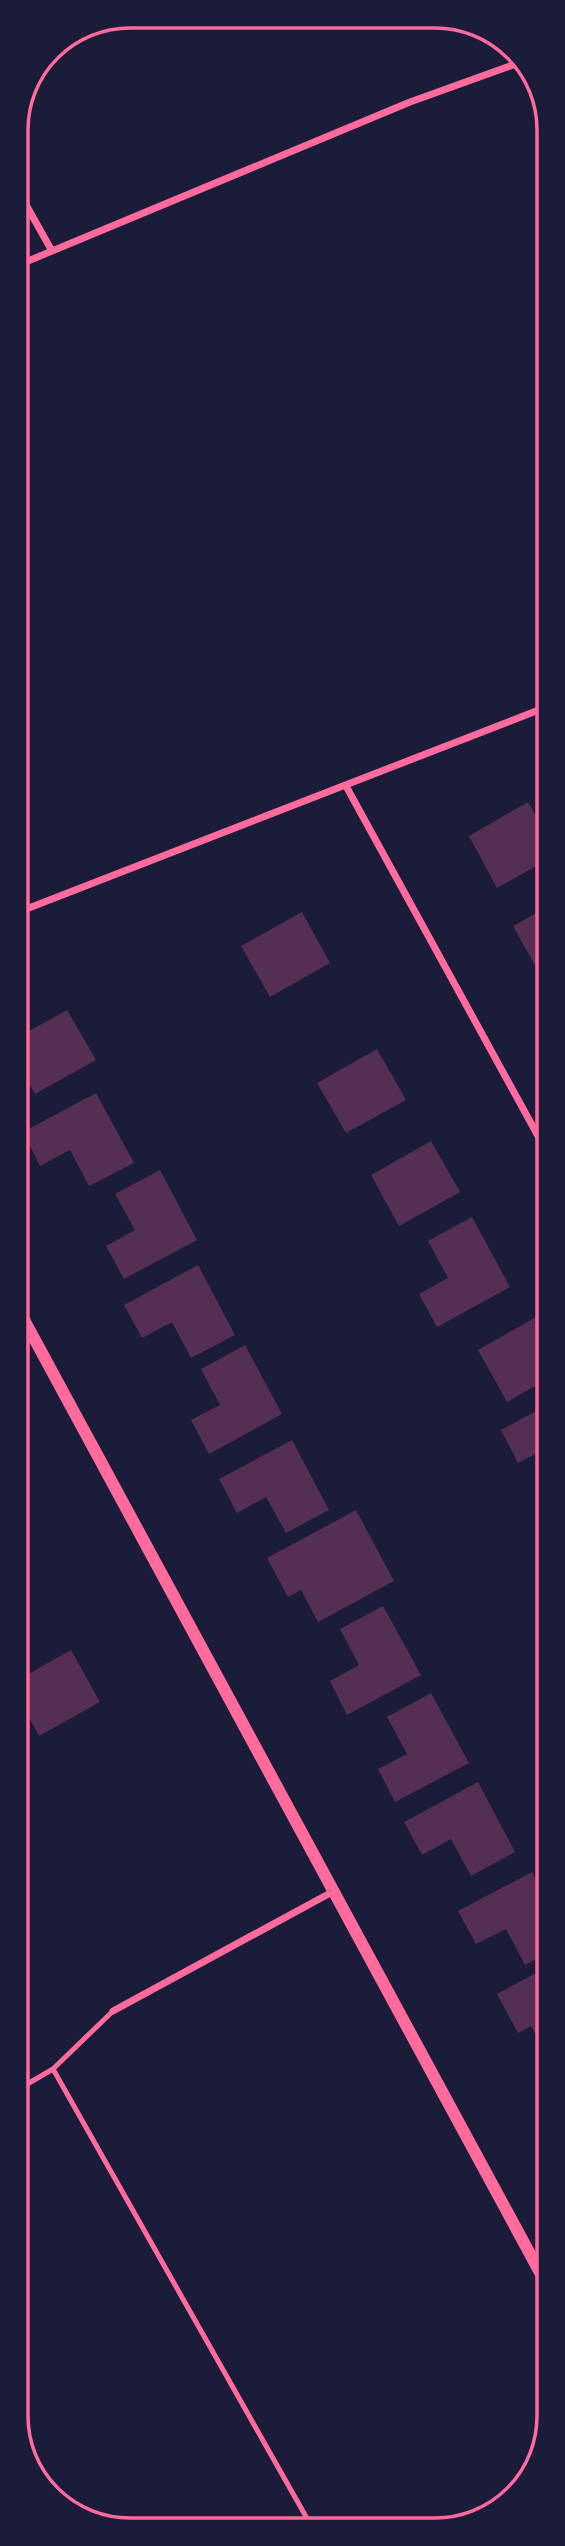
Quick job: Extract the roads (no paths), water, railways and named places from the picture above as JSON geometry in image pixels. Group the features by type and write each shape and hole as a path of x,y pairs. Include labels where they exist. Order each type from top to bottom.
{"street":[{"path":"28,261 410,102 513,65"},
{"path":"28,208 52,251"},
{"path":"28,908 537,710"},
{"path":"346,786 537,1134"},
{"path":"28,1327 537,2267"},
{"path":"113,2011 335,1890"}],"lane":[{"path":"28,2084 53,2069 113,2011"},
{"path":"53,2069 307,2518"}]}
